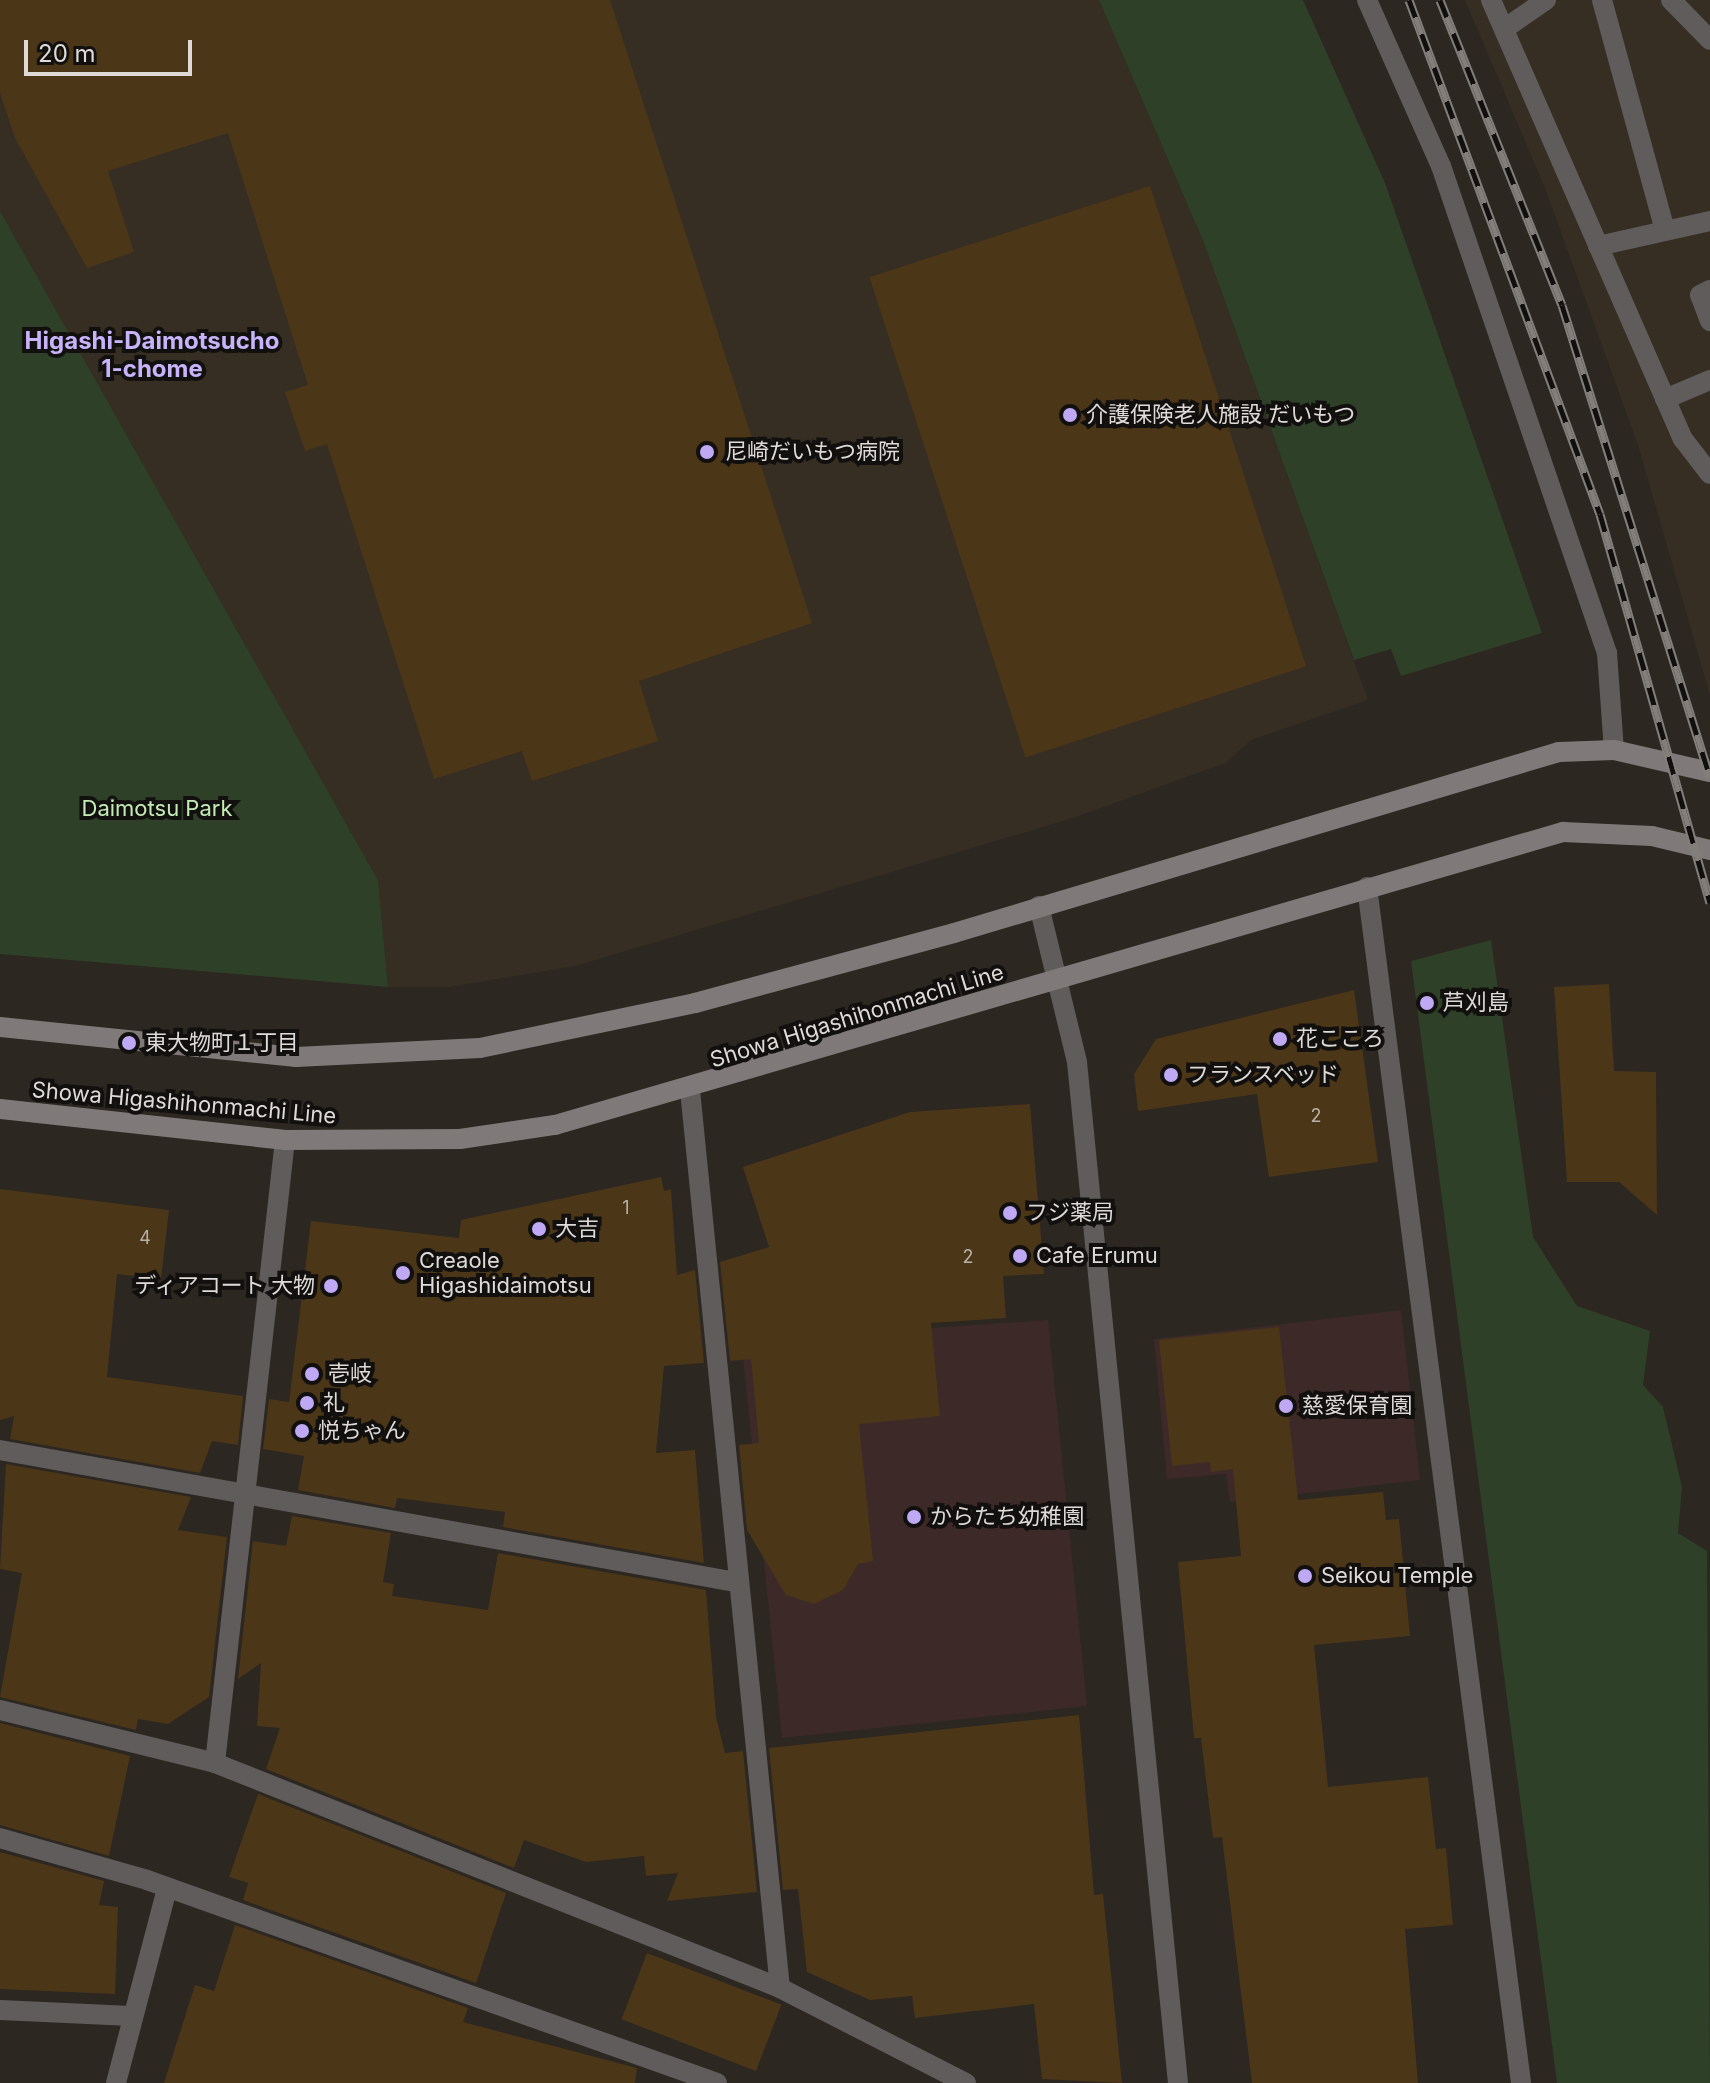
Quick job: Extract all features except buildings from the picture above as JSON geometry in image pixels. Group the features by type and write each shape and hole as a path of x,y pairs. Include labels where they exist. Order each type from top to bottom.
{"main road":[{"path":"0,1027 296,1057 480,1048 695,1003 1039,906 1559,752 1614,750 1710,772"},
{"name":"Showa Higashihonmachi Line","path":"0,1109 285,1140 460,1139 555,1125 690,1090 1367,887 1563,832 1652,836 1710,850"}],"street":[{"path":"1367,0 1441,166 1603,638 1614,750"},
{"path":"1491,0 1665,399 1710,474"},
{"path":"1504,29 1546,0"},
{"path":"1602,0 1665,231"},
{"path":"1671,0 1710,40"},
{"path":"1598,246 1710,221"},
{"path":"1710,290 1700,295 1710,321"},
{"path":"1665,399 1710,380"},
{"path":"1367,887 1521,2083"},
{"path":"1039,906 1077,1062 1178,2083"},
{"path":"690,1090 736,1582 780,1988"},
{"path":"215,1763 249,1496 285,1140"},
{"path":"0,1450 736,1582"},
{"path":"0,1710 215,1763 780,1988 966,2083"},
{"path":"0,1838 167,1888 717,2083"},
{"path":"116,2083 131,2016 167,1888"},
{"path":"0,2010 131,2016"}],"shaded area":[{"name":"尼崎だいもつ病院","path":"0,0 1099,0 1204,243 1368,700 1251,740 1225,763 1073,818 575,966 449,987 388,987 378,880 0,211"},
{"path":"1465,0 1710,0 1710,695 1638,445 1545,188"},
{"name":"からたち幼稚園","path":"738,1308 931,1328 1048,1320 1087,1706 782,1738"},
{"name":"慈愛保育園","path":"1401,1310 1420,1480 1230,1502 1226,1474 1167,1479 1154,1339"}],"green space":[{"path":"1099,0 1303,0 1385,183 1542,633 1401,676 1391,649 1354,660 1204,243"},
{"name":"Daimotsu Park","path":"0,211 378,880 388,987 0,954"},
{"path":"1491,940 1533,1237 1577,1306 1650,1331 1643,1385 1663,1407 1682,1487 1678,1533 1707,1551 1710,2083 1557,2083 1411,961"}],"railway":[{"path":"1409,0 1600,514 1710,903"},
{"path":"1440,0 1562,305 1710,776"}],"place":[{"name":"介護保険老人施設 だいもつ","path":"1070,415"},
{"name":"尼崎だいもつ病院","path":"707,452"},
{"name":"芦刈島","path":"1427,1003"},
{"name":"花こころ","path":"1280,1039"},
{"name":"東大物町１丁目","path":"129,1043"},
{"name":"フランスベッド","path":"1171,1075"},
{"name":"フジ薬局","path":"1010,1213"},
{"name":"大吉","path":"539,1229"},
{"name":"Cafe Erumu","path":"1020,1256"},
{"name":"Creaole Higashidaimotsu","path":"403,1273"},
{"name":"ディアコート 大物","path":"331,1286"},
{"name":"壱岐","path":"312,1374"},
{"name":"礼","path":"307,1403"},
{"name":"慈愛保育園","path":"1286,1406"},
{"name":"悦ちゃん","path":"302,1431"},
{"name":"からたち幼稚園","path":"914,1517"},
{"name":"Seikou Temple","path":"1305,1576"}],"district":[{"name":"Higashi-Daimotsucho 1-chome","path":"152,355"}]}
